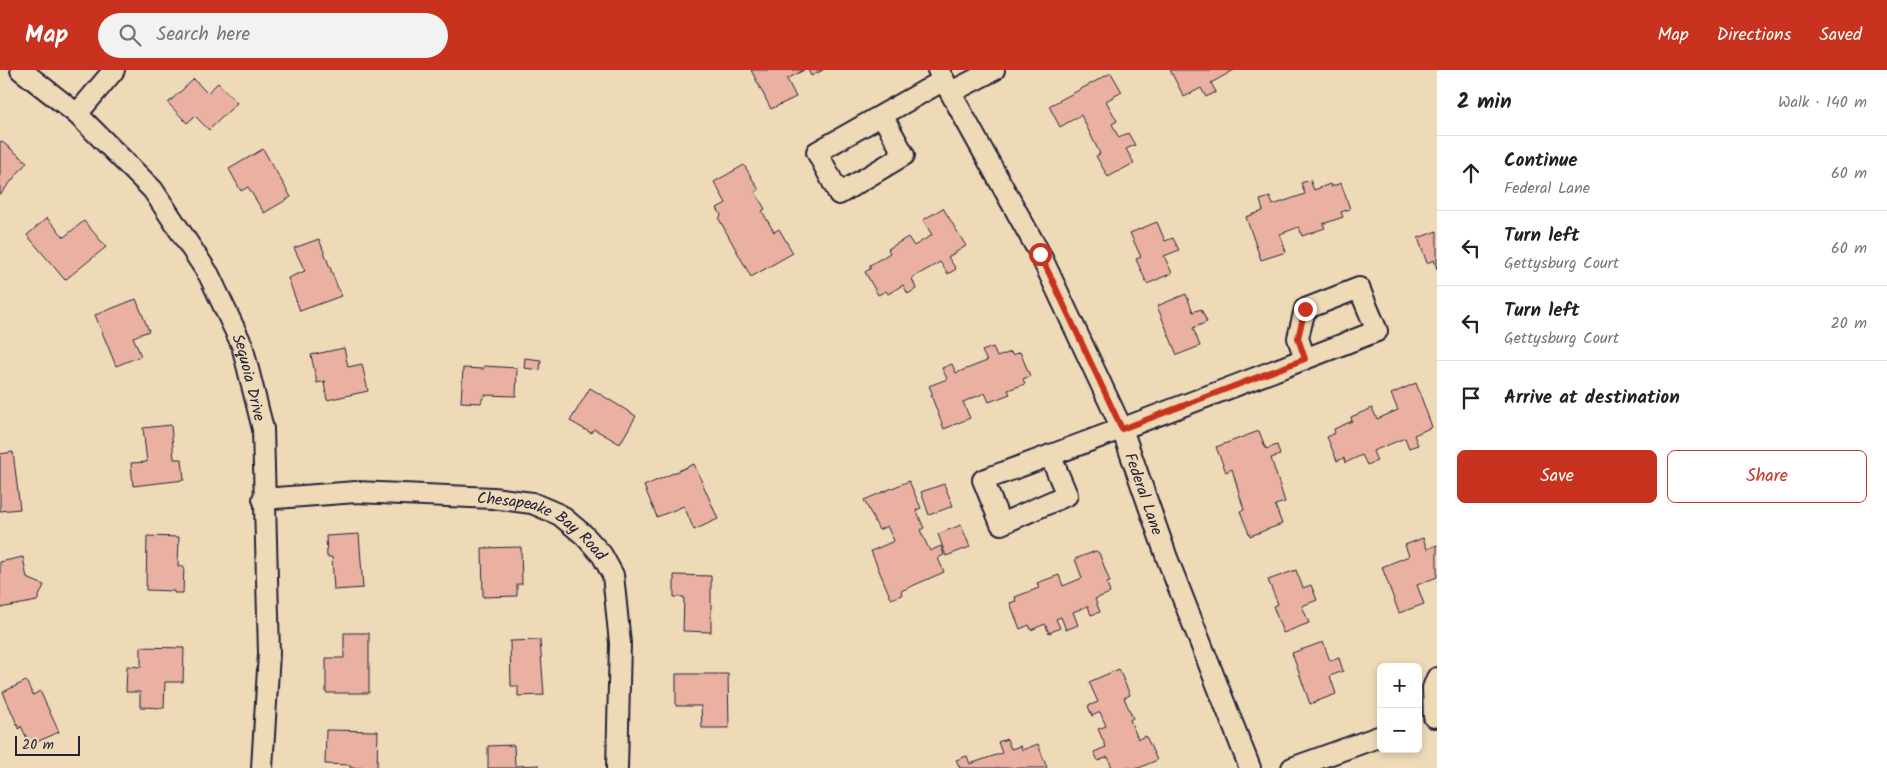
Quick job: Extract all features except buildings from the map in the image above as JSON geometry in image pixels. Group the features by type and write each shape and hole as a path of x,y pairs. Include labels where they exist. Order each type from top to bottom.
{"street":[{"name":"Sequoia Drive","path":"21,70 78,114 153,190 210,274 242,344 262,429 269,653 262,768"},
{"path":"882,115 944,81 994,70"},
{"path":"78,114 109,76"},
{"name":"Federal Lane","path":"944,81 1040,254 1122,429 1167,558 1250,768"},
{"path":"1050,455 1305,359"},
{"name":"Chesapeake Bay Road","path":"263,499 356,492 493,498 532,503 560,515 584,535 602,555 613,575 617,592 620,642 617,768"},
{"path":"1430,719 1433,688 1437,678"},
{"path":"1292,768 1377,737"}],"route":[{"path":"1040,254 1122,429 1305,359 1298,338 1305,309"}]}
